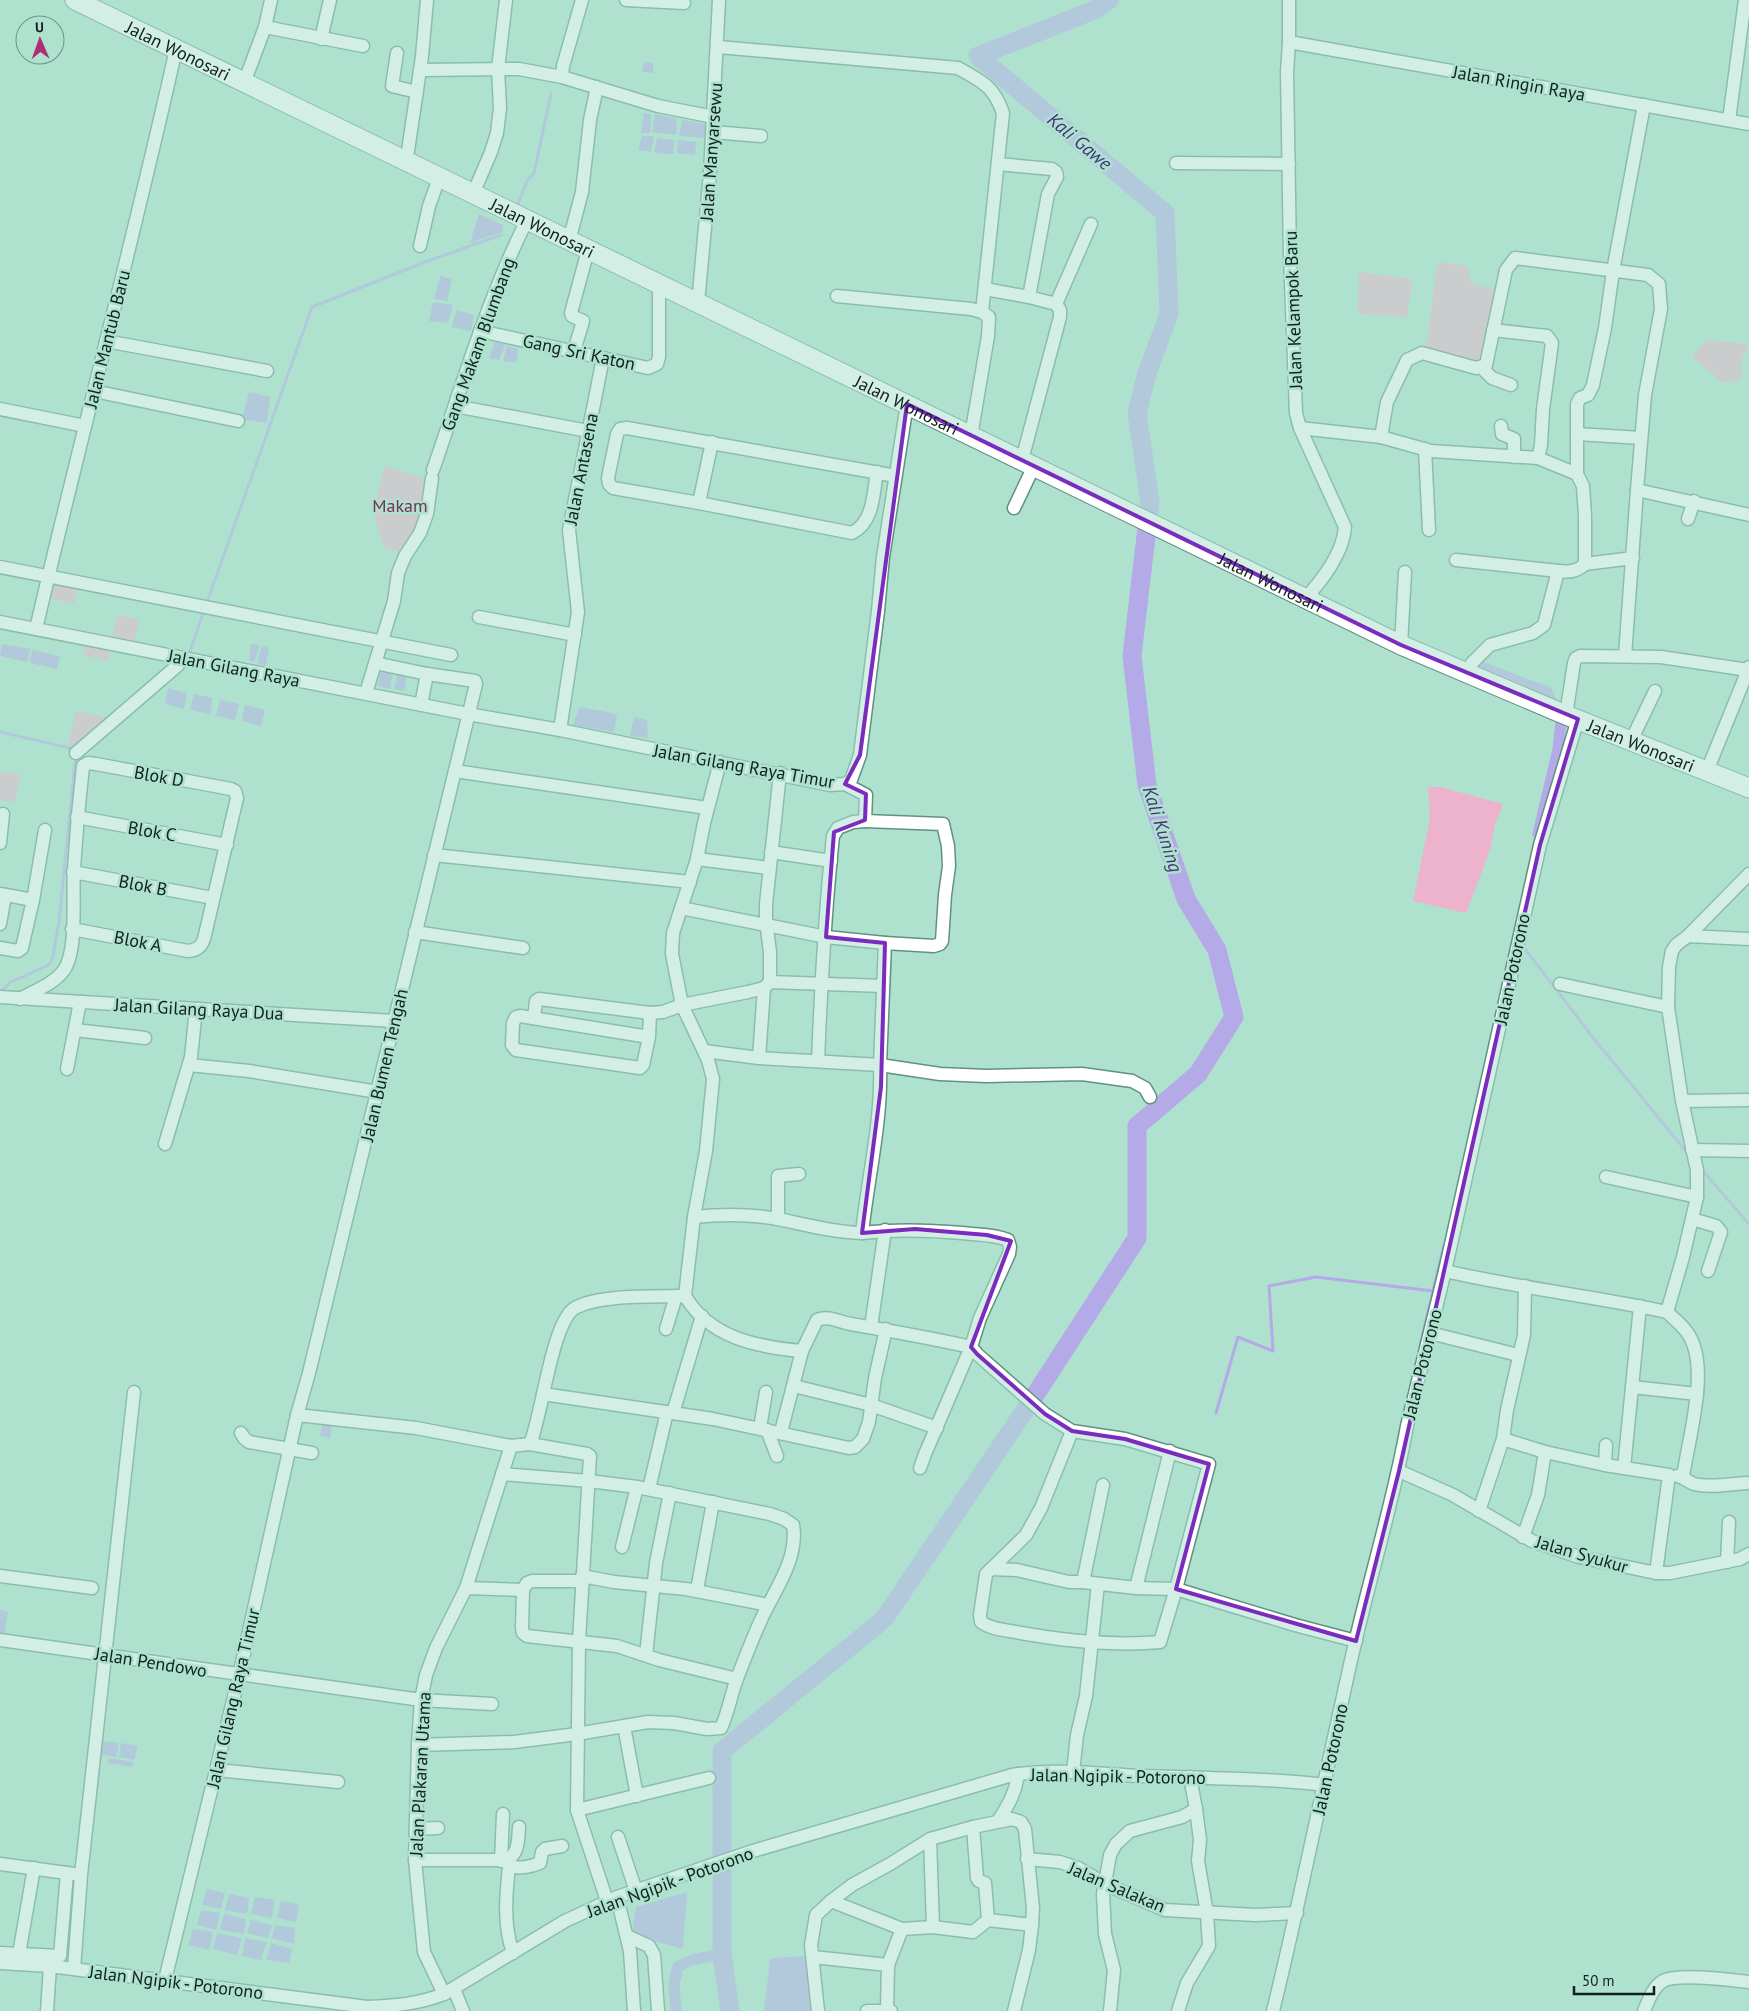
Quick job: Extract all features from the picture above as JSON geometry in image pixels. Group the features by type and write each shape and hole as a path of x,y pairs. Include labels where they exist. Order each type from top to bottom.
{"highway":[{"name":"Jalan Wonosari","path":"75,0 1108,501 1305,599 1466,673 1749,788"}],"street":[{"path":"244,83 265,27 271,0"},
{"path":"321,39 330,0"},
{"path":"404,161 408,151 421,70 428,0"},
{"path":"472,194 491,152 497,133 500,108 498,69 506,0"},
{"path":"557,76 567,51 582,0"},
{"path":"626,0 684,4"},
{"name":"Jalan Manyarsewu","path":"698,303 713,132 719,0"},
{"name":"Jalan Kelampok Baru","path":"1289,0 1290,42 1287,72 1296,412 1300,428 1345,527 1344,538 1329,569 1319,584 1305,599"},
{"path":"1728,120 1745,0"},
{"path":"265,27 363,46"},
{"name":"Jalan Ringin Raya","path":"1290,42 1749,124"},
{"path":"718,47 958,68 985,84 997,97 1002,113 982,312"},
{"name":"Jalan Mantub Baru","path":"36,629 106,340 132,242 176,49"},
{"path":"397,53 392,86 417,92"},
{"path":"421,70 519,69 557,76 658,106 714,117"},
{"path":"569,241 582,192 590,120 597,87"},
{"path":"1585,564 1583,486 1576,474 1577,404 1580,398 1588,395 1593,385 1605,328 1613,271 1644,105"},
{"path":"713,132 761,136"},
{"path":"1176,163 1289,164"},
{"path":"998,164 1052,169 1056,172 1057,177 1048,194 1029,297"},
{"path":"420,246 429,206 439,178"},
{"name":"Gang Makam Blumbang","path":"366,693 394,601 398,573 405,556 420,533 426,519 432,474 480,331 527,220"},
{"path":"1056,304 1091,224"},
{"path":"574,351 583,321 572,316 570,313 588,250"},
{"path":"1381,437 1388,402 1407,360 1414,355 1422,353 1476,368 1486,365 1506,270 1515,258 1648,275 1659,284 1661,309 1648,376 1641,438 1625,656 1661,657 1749,668 1707,771"},
{"name":"Gang Sri Katon","path":"480,331 648,368 657,364 659,357 659,284"},
{"path":"985,289 1056,304 1060,310 1028,463 1014,508"},
{"path":"837,296 971,309 982,312 988,317 990,324 971,436"},
{"path":"1493,330 1547,336 1552,343 1538,458"},
{"path":"106,340 267,371"},
{"name":"Jalan Antasena","path":"560,730 578,612 569,530 603,358"},
{"path":"1481,367 1497,380 1511,384"},
{"path":"94,391 238,421"},
{"name":"Jalan Gilang Raya Timur","path":"468,714 780,773 830,785 845,784 851,780 860,755 883,557 907,404"},
{"path":"455,406 588,431"},
{"path":"0,409 86,426"},
{"path":"1501,426 1502,434 1514,439 1514,457"},
{"path":"877,472 868,520 862,528 852,533 613,488 609,484 608,478 617,434 620,429 627,428 712,442 877,472 895,476"},
{"path":"1300,428 1381,437 1424,449 1538,458 1576,474"},
{"path":"1577,434 1641,438"},
{"path":"699,503 712,442"},
{"path":"1424,449 1429,530"},
{"path":"1638,490 1694,501 1749,515"},
{"path":"1688,519 1694,501"},
{"path":"1456,560 1572,572 1585,564 1633,558"},
{"path":"0,567 451,655"},
{"path":"1466,673 1475,659 1490,645 1533,633 1544,625 1558,571"},
{"path":"1401,644 1405,572"},
{"path":"479,617 576,635"},
{"name":"Jalan Gilang Raya","path":"0,622 468,714"},
{"name":"Jalan Potorono","path":"1273,2011 1297,1912 1356,1641 1399,1471 1407,1426 1483,1105 1518,938 1540,846 1563,713 1574,663 1576,658 1580,656 1625,656"},
{"path":"76,753 188,658"},
{"path":"375,663 428,674 421,704"},
{"name":"Jalan Bumen Tengah","path":"297,1415 309,1373 476,687 475,681 428,674"},
{"path":"1631,740 1654,691"},
{"path":"666,1329 680,1296 706,1151 713,1078 708,1060 682,1004 672,954 673,933 697,859 720,762"},
{"name":"Blok D","path":"77,817 83,766 88,763 231,789 235,791 237,798 227,845"},
{"path":"455,771 708,808"},
{"path":"759,1058 770,952 766,904 780,773"},
{"path":"845,784 866,795 865,821"},
{"path":"0,843 3,814"},
{"path":"20,999 53,980 65,969 70,956 77,817"},
{"name":"Blok C","path":"77,817 227,845"},
{"path":"681,908 826,937 934,946 940,944 942,940 949,866 948,846 943,824 865,821 843,825 834,832 826,937 821,984 818,1061"},
{"path":"0,948 18,951 22,948 33,900 45,830"},
{"path":"213,898 227,845"},
{"path":"771,852 831,861"},
{"path":"434,855 690,882"},
{"path":"697,859 769,868"},
{"name":"Blok B","path":"73,872 213,898"},
{"path":"1667,1312 1697,1197 1697,1170 1682,1101 1668,1007 1669,967 1672,951 1676,945 1688,936 1749,874"},
{"path":"0,924 2,894 33,900"},
{"name":"Blok A","path":"72,929 188,951 196,950 201,946 213,898"},
{"path":"415,932 523,948"},
{"path":"1688,936 1749,939"},
{"path":"862,1233 876,1139 881,1087 880,1064 885,943"},
{"path":"1560,984 1668,1007"},
{"path":"534,1018 536,1001 542,999 650,1013 663,1012 682,1004 767,985 883,986"},
{"name":"Jalan Gilang Raya Dua","path":"2,997 394,1021"},
{"path":"67,1069 80,1002"},
{"path":"165,1144 191,1057 196,1009"},
{"path":"649,1037 520,1016 514,1019 512,1044 514,1048 565,1058 640,1068 643,1065 649,1037 650,1013"},
{"path":"75,1030 145,1038"},
{"path":"704,1051 759,1058 880,1064 940,1074 986,1076 1082,1074 1132,1081 1145,1088 1150,1097"},
{"path":"188,1065 249,1071 378,1092"},
{"path":"1682,1101 1749,1100"},
{"path":"1693,1153 1749,1152"},
{"path":"778,1219 778,1176 799,1174"},
{"path":"1606,1177 1697,1197"},
{"path":"694,1217 736,1215 778,1219 807,1226 862,1233 915,1229 987,1235 1008,1240 1009,1254 980,1318 971,1347 920,1468"},
{"path":"1692,1219 1716,1226 1721,1232 1708,1271"},
{"path":"870,1327 886,1230"},
{"path":"1445,1271 1667,1312 1687,1331 1693,1344 1697,1376 1697,1394 1683,1477"},
{"path":"1479,1511 1503,1439 1518,1356 1524,1335 1526,1286"},
{"path":"530,1444 536,1429 543,1394 562,1324 576,1307 598,1301 637,1297 680,1296 692,1308 729,1336 748,1343 802,1351"},
{"path":"1624,1468 1640,1306"},
{"path":"622,1547 670,1413 702,1316"},
{"path":"781,1432 802,1351 817,1320 823,1318 971,1347 1041,1411 1072,1430 1125,1440 1210,1464 1160,1642 1142,1644 1040,1637 985,1625 980,1622 986,1574 1026,1535 1041,1508 1072,1430"},
{"path":"543,1394 670,1413 781,1432 848,1448 855,1447 866,1433 875,1378 886,1329"},
{"path":"1430,1334 1518,1356"},
{"path":"794,1386 871,1405 937,1428"},
{"path":"1632,1387 1697,1394"},
{"path":"74,1969 81,1875 134,1392"},
{"path":"766,1392 763,1429 778,1456"},
{"path":"297,1415 416,1428 511,1446 530,1444 587,1454 590,1460 589,1481 578,1641 577,1810 627,1936 633,1974 634,2011"},
{"name":"Jalan Gilang Raya Timur","path":"165,1980 239,1676 297,1415"},
{"path":"241,1433 249,1442 312,1453"},
{"path":"1503,1439 1545,1452 1605,1465 1683,1477 1692,1484 1746,1484"},
{"path":"1605,1465 1606,1445"},
{"name":"Jalan Plakaran Utama","path":"463,2011 424,1952 415,1860 421,1700 426,1675 436,1648 466,1588 511,1446"},
{"path":"1136,1588 1170,1452"},
{"path":"1524,1537 1538,1495 1545,1452"},
{"name":"Jalan Syukur","path":"1399,1471 1453,1495 1524,1537 1579,1557 1656,1573 1670,1573 1740,1560 1749,1554"},
{"path":"418,1745 514,1742 648,1722 674,1723 707,1729 721,1728 737,1679 760,1620 784,1573 792,1551 794,1536 792,1525 784,1519 770,1514 643,1488 589,1481 502,1474"},
{"path":"1656,1573 1669,1475"},
{"path":"1083,1582 1103,1485"},
{"path":"646,1655 654,1586 670,1493"},
{"path":"697,1590 713,1502"},
{"path":"1727,1562 1729,1522"},
{"path":"1014,1547 1017,1570"},
{"path":"991,1569 1017,1570 1069,1582 1136,1588 1176,1589 1294,1625 1356,1641"},
{"path":"0,1576 92,1588"},
{"path":"737,1679 695,1670 617,1646 527,1636 522,1628 523,1590 527,1583 532,1581 582,1578 697,1590 768,1605"},
{"path":"1073,1772 1077,1735 1086,1696 1098,1584"},
{"path":"466,1588 523,1590"},
{"name":"Jalan Pendowo","path":"0,1640 239,1676 421,1700 492,1704"},
{"path":"624,1726 637,1796"},
{"path":"217,1770 338,1782"},
{"name":"Jalan Ngipik - Potorono","path":"0,1963 50,1966 366,2007 398,2006 425,2001 449,1992 565,1921 612,1899 663,1880 753,1851 1018,1774 1073,1772 1325,1785"},
{"path":"998,1821 1012,1798 1017,1786 1018,1774"},
{"path":"1178,2011 1187,1983 1209,1946 1207,1913 1198,1861 1200,1840 1190,1777"},
{"path":"577,1810 708,1778"},
{"path":"1110,2011 1114,1970 1105,1934 1103,1894 1110,1856 1116,1844 1123,1836 1144,1826 1182,1817 1196,1809"},
{"path":"503,1814 506,1862 506,1914 513,1953"},
{"path":"818,2011 811,1945 816,1915 852,1885 930,1839 1012,1819 1024,1824 1033,1908 1029,1950 1014,2011"},
{"path":"973,1827 977,1878 985,1884 988,1920"},
{"path":"416,1829 438,1828"},
{"path":"506,1862 514,1854 518,1846 519,1828"},
{"path":"618,1837 636,1891"},
{"path":"930,1839 933,1927"},
{"path":"415,1860 506,1862 514,1868 540,1863 542,1852 545,1849 562,1846"},
{"name":"Jalan Salakan","path":"1027,1859 1060,1862 1078,1868 1104,1884 1165,1910 1255,1914 1297,1912"},
{"path":"0,1864 81,1875"},
{"path":"19,1954 34,1868"},
{"path":"0,1954 60,1956 67,1873"},
{"path":"831,1901 902,1929 933,1927 973,1932 988,1920 1032,1925"},
{"path":"867,2011 889,2011 888,1965 902,1929"},
{"path":"627,1936 649,1946 654,1955 658,2011"},
{"path":"813,1957 888,1965"},
{"path":"47,2011 50,1966"},
{"path":"1644,2011 1656,1988 1667,1979 1699,1978 1749,1982"}],"highlighted area":[{"path":"907,404 1401,645 1578,719 1540,845 1399,1471 1356,1641 1176,1589 1209,1464 1125,1439 1072,1431 1045,1414 977,1354 971,1347 1011,1241 987,1235 915,1229 862,1233 881,1087 885,943 826,937 834,832 865,820 866,794 845,784 860,755"}],"green space":[{"path":"1439,262 1468,266 1471,284 1494,289 1483,363 1426,352 1436,271"},
{"path":"1359,272 1413,279 1407,317 1358,314"},
{"path":"1706,340 1749,344 1741,359 1741,381 1721,382 1692,357"},
{"name":"Makam","path":"385,466 428,480 425,500 419,519 401,553 384,547 373,512"},
{"path":"51,581 78,587 74,604 47,598"},
{"path":"117,615 139,619 134,644 112,640"},
{"path":"86,640 111,645 108,661 83,655"},
{"path":"76,711 107,718 76,747 68,745"},
{"path":"0,771 20,774 16,802 0,800"},
{"path":"1428,787 1440,787 1503,804 1495,825 1490,850 1466,913 1413,901 1430,819"}],"shaded area":[{"path":"644,62 653,63 653,73 642,72"},
{"path":"644,113 651,114 650,133 641,133"},
{"path":"655,114 677,119 676,135 652,132"},
{"path":"682,120 706,124 704,138 679,136"},
{"path":"642,136 654,136 651,152 638,150"},
{"path":"657,138 675,140 673,154 654,153"},
{"path":"678,140 696,142 695,155 677,153"},
{"path":"479,214 503,225 502,232 470,243"},
{"path":"440,276 452,279 447,301 434,299"},
{"path":"433,302 453,305 448,323 429,321"},
{"path":"457,310 474,315 471,331 451,327"},
{"path":"495,342 505,345 499,360 489,358"},
{"path":"507,346 518,349 516,363 503,361"},
{"path":"249,392 270,397 267,423 242,419"},
{"path":"2,644 30,649 27,662 0,656"},
{"path":"251,644 260,646 254,662 249,661"},
{"path":"262,646 269,648 266,666 257,663"},
{"path":"32,650 60,656 57,669 30,663"},
{"path":"381,670 393,671 390,689 378,686"},
{"path":"398,672 407,674 404,691 394,689"},
{"path":"168,688 187,693 184,709 165,704"},
{"path":"194,694 213,698 210,714 190,710"},
{"path":"220,700 239,704 235,720 216,716"},
{"path":"245,705 265,710 261,726 242,721"},
{"path":"580,707 617,714 614,732 573,725"},
{"path":"634,717 647,720 648,738 630,736"},
{"path":"323,1422 332,1424 330,1438 320,1436"},
{"path":"0,1610 8,1612 4,1636 0,1635"},
{"path":"102,1741 119,1743 116,1757 99,1754"},
{"path":"121,1743 138,1746 134,1760 119,1757"},
{"path":"108,1758 133,1762 133,1767 108,1763"},
{"path":"207,1889 225,1893 221,1909 202,1905"},
{"path":"687,1892 683,1949 632,1935 636,1907"},
{"path":"229,1894 249,1898 247,1914 225,1910"},
{"path":"255,1897 275,1900 272,1918 251,1914"},
{"path":"281,1901 299,1904 296,1922 277,1918"},
{"path":"201,1910 220,1913 216,1930 197,1925"},
{"path":"224,1914 246,1919 244,1934 220,1930"},
{"path":"251,1920 272,1925 268,1938 247,1933"},
{"path":"276,1925 295,1928 294,1944 271,1938"},
{"path":"193,1929 213,1932 209,1950 188,1945"},
{"path":"217,1933 242,1938 237,1955 213,1949"},
{"path":"245,1938 267,1942 261,1960 242,1956"},
{"path":"271,1943 292,1949 289,1963 266,1960"},
{"path":"804,1956 807,1958 812,2011 764,2011 770,1960 772,1958"}],"waterway":[{"name":"Kali Kuning","path":"730,2011 722,1954 722,1751 884,1619 1026,1409 1137,1238 1137,1126 1198,1074 1234,1017 1217,950 1186,899 1147,785 1132,656 1150,502 1137,413 1147,373 1169,314 1165,213 978,56 1094,10 1109,0"},
{"path":"517,207 527,181 534,173 551,94"},
{"path":"206,605 312,307 425,262 501,235"},
{"path":"189,654 204,611"},
{"path":"1481,667 1547,692 1561,722 1558,749 1538,834"},
{"path":"0,732 70,748"},
{"path":"0,992 11,982 47,966 53,956 59,922 75,763 78,757"},
{"path":"1522,945 1591,1035 1689,1155"},
{"path":"1701,1169 1749,1224"},
{"path":"1420,1346 1444,1245"},
{"path":"1216,1413 1238,1337 1273,1351 1269,1286 1316,1277 1433,1291"},
{"path":"676,2011 674,1984 678,1966 692,1960 722,1954"}],"water label":[{"name":"Kali Gawe","path":"1080,141"}]}
